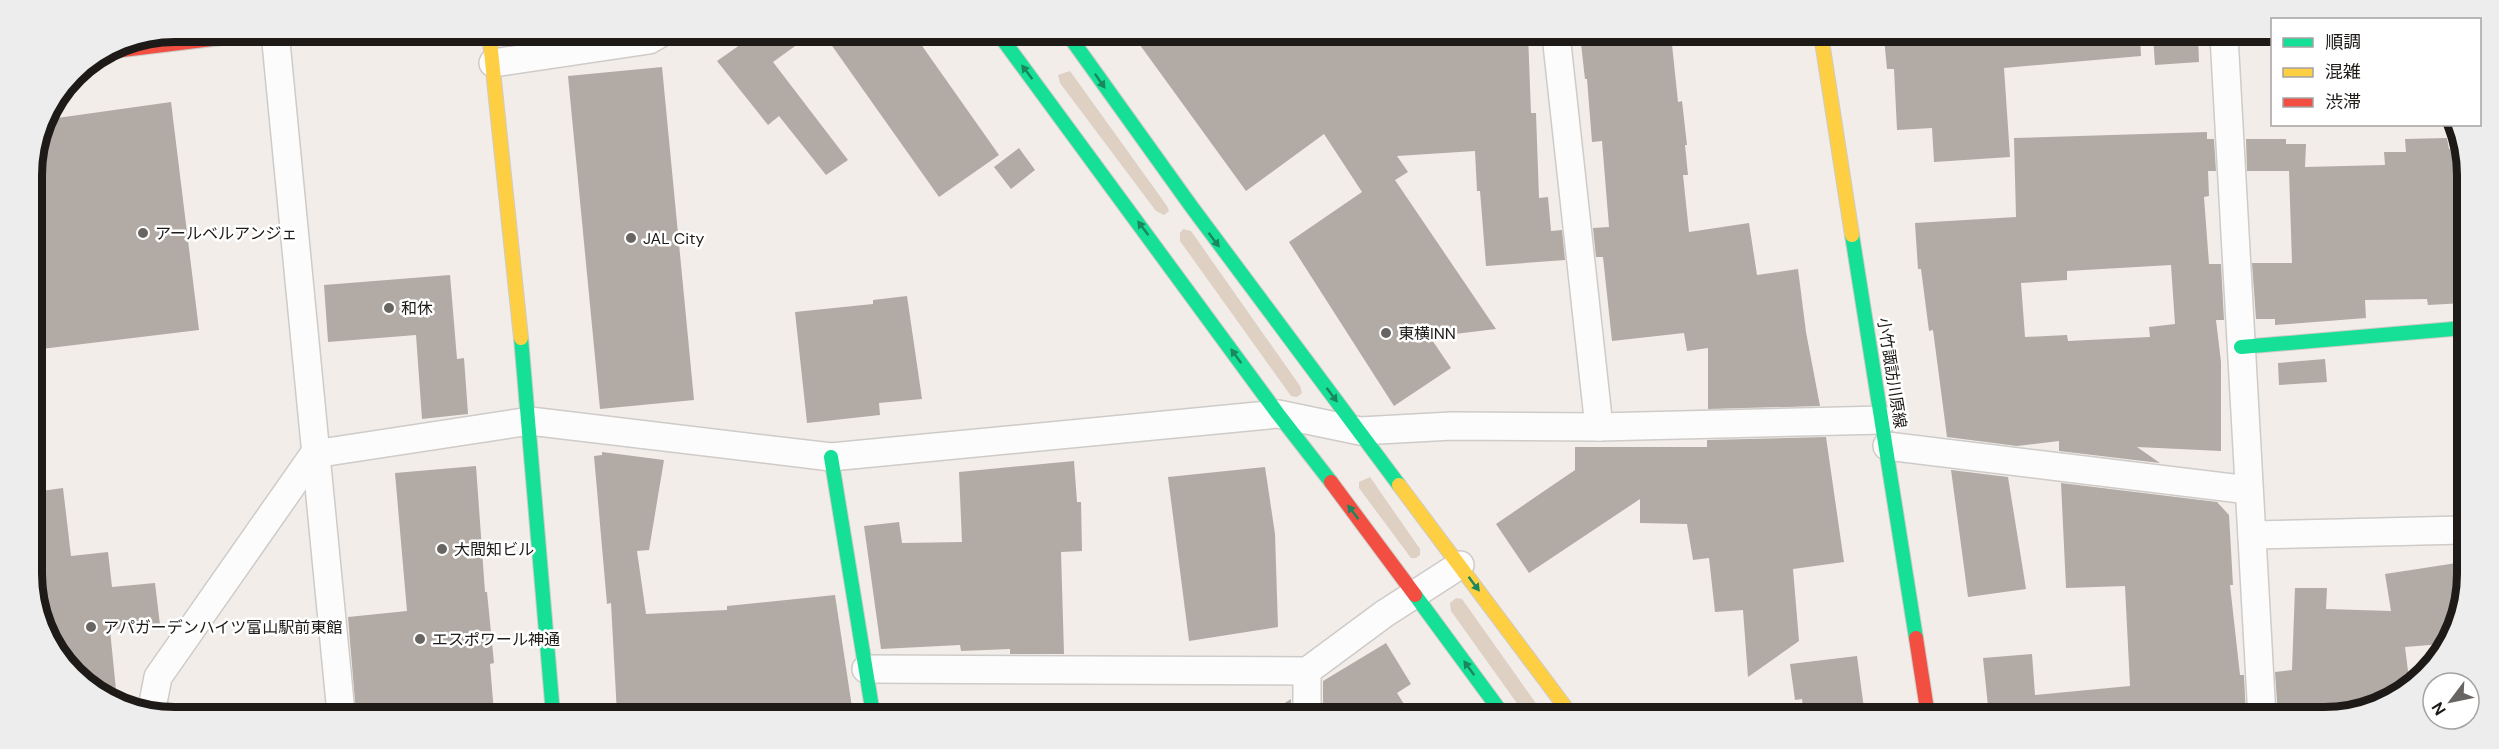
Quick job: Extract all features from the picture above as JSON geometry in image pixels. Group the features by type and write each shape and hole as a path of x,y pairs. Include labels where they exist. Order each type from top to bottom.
{"street":[{"path":"133,49 190,42"},
{"path":"274,42 340,707"},
{"path":"490,42 530,422 552,707"},
{"path":"493,63 635,42"},
{"path":"1005,42 1278,414 1303,443 1497,707"},
{"path":"1073,42 1204,226 1360,430 1565,707"},
{"path":"1557,42 1599,427"},
{"name":"小竹諏訪川原線","path":"1822,42 1927,707"},
{"path":"2224,42 2261,707"},
{"path":"2241,347 2457,329"},
{"path":"153,705 158,677 315,454 530,422 831,457 1278,414 1360,430 1452,426 1599,427 1883,420"},
{"path":"1887,446 2249,490"},
{"path":"831,457 872,707"},
{"path":"2252,535 2457,530"},
{"path":"866,669 1307,671 1384,614 1460,565"},
{"path":"1306,707 1307,671"}],"shaded area":[{"path":"1070,71 1167,206 1169,211 1164,215 1156,211 1060,83 1058,75"},
{"path":"1183,229 1191,231 1300,386 1302,393 1297,397 1291,396 1180,241 1180,233"},
{"path":"1370,477 1420,549 1420,555 1416,558 1411,558 1359,488 1359,482"},
{"path":"1456,598 1462,599 1539,707 1520,707 1451,611 1450,603"}],"building":[{"path":"744,42 801,42 773,62 848,160 826,175 779,116 768,125 717,61"},
{"path":"829,42 919,42 999,155 939,197"},
{"path":"1138,42 1528,42 1531,113 1536,113 1539,198 1548,197 1551,231 1562,230 1565,260 1486,266 1480,191 1477,191 1475,151 1397,156 1408,172 1395,180 1496,329 1430,337 1451,368 1394,406 1289,242 1362,192 1324,134 1246,191"},
{"path":"1581,42 1672,42 1678,102 1682,101 1687,145 1685,145 1688,175 1683,175 1689,232 1749,223 1757,275 1798,269 1806,332 1820,406 1708,409 1708,348 1687,351 1684,333 1612,341 1603,257 1596,257 1593,228 1609,227 1602,141 1592,142 1587,79 1585,79"},
{"path":"1884,42 2140,42 2141,56 2004,68 2010,157 1934,162 1932,128 1897,130 1894,69 1887,69"},
{"path":"2153,42 2198,42 2199,62 2155,65"},
{"name":"JAL City","path":"662,67 694,400 600,409 568,76"},
{"name":"アールベルアンジェ","path":"171,102 199,330 42,349 42,166 55,118"},
{"path":"2207,132 2207,139 2214,139 2216,171 2208,171 2209,196 2204,197 2209,264 2221,264 2224,320 2216,320 2221,362 2221,451 2137,447 2160,463 2059,451 2059,441 2017,446 1947,437 1933,330 1929,331 1921,269 1918,269 1915,223 2016,217 2014,138","holes":["2171,265 2175,324 2149,327 2150,337 2068,341 2067,335 2025,337 2021,283 2067,280 2067,271"]},
{"path":"2447,138 2449,149 2454,149 2457,175 2457,303 2428,305 2427,299 2365,300 2366,318 2275,325 2275,319 2256,319 2252,263 2292,263 2289,171 2247,171 2246,139 2286,139 2286,144 2306,144 2305,167 2385,165 2384,152 2406,152 2405,139"},
{"path":"1019,148 1035,170 1011,189 994,167"},
{"name":"和休","path":"450,275 457,359 464,358 468,414 422,419 416,335 328,342 324,285"},
{"path":"907,296 922,399 879,403 880,415 807,423 795,312 873,304 873,300"},
{"path":"2325,359 2327,382 2279,385 2278,363"},
{"path":"1826,437 1844,562 1793,569 1799,641 1748,677 1743,610 1715,612 1709,558 1693,560 1687,524 1640,523 1640,499 1529,573 1496,524 1575,470 1575,447 1707,447 1707,440"},
{"path":"602,452 664,460 649,550 637,551 646,614 727,610 727,606 835,595 852,707 617,707 611,603 607,604 594,456 602,455"},
{"path":"1074,461 1077,502 1081,502 1082,551 1061,552 1064,654 1010,654 1010,649 961,651 960,645 881,649 864,526 899,522 902,543 962,542 959,472"},
{"path":"476,466 485,592 487,592 494,663 490,664 494,707 356,707 348,617 407,611 395,473"},
{"path":"1265,467 1275,534 1278,627 1189,641 1168,477"},
{"path":"1951,470 2008,477 2026,589 1968,597"},
{"path":"2061,483 2217,502 2229,515 2233,585 2230,585 2240,675 2244,675 2246,707 1988,707 1983,658 2032,654 2035,695 2130,686 2125,586 2066,588"},
{"name":"アパガーデンハイツ富山駅前東館","path":"63,488 71,556 108,552 112,587 155,583 160,625 110,630 116,693 94,680 75,662 64,648 49,617 42,574 42,491"},
{"path":"2457,563 2456,591 2452,608 2447,625 2436,644 2405,647 2409,677 2375,697 2333,707 2277,707 2275,672 2292,670 2295,588 2327,588 2326,609 2391,611 2385,574"},
{"path":"1386,643 1411,684 1397,693 1406,707 1323,707 1323,681"},
{"path":"1857,656 1864,707 1803,707 1802,699 1795,700 1790,664"},
{"path":"1291,699 1291,707 1278,707"}],"traffic: fast":[{"path":"1005,42 1278,414 1331,482"},
{"path":"1073,42 1191,206 1399,485"},
{"path":"1852,235 1916,638"},
{"path":"2241,347 2457,329"},
{"path":"521,338 552,707"},
{"path":"831,457 872,707"},
{"path":"1415,595 1497,707"}],"traffic: slow":[{"path":"490,42 521,338"},
{"path":"1822,42 1852,235"},
{"path":"1399,485 1565,707"}],"traffic: jam":[{"path":"133,49 188,42"},
{"path":"1331,482 1415,595"},
{"path":"1916,638 1927,707"}],"place":[{"name":"アールベルアンジェ","path":"143,233"},
{"name":"JAL City","path":"631,238"},
{"name":"和休","path":"389,308"},
{"name":"東横INN","path":"1386,333"},
{"name":"大間知ビル","path":"442,549"},
{"name":"アパガーデンハイツ富山駅前東館","path":"91,627"},
{"name":"エスポワール神通","path":"420,639"}]}
